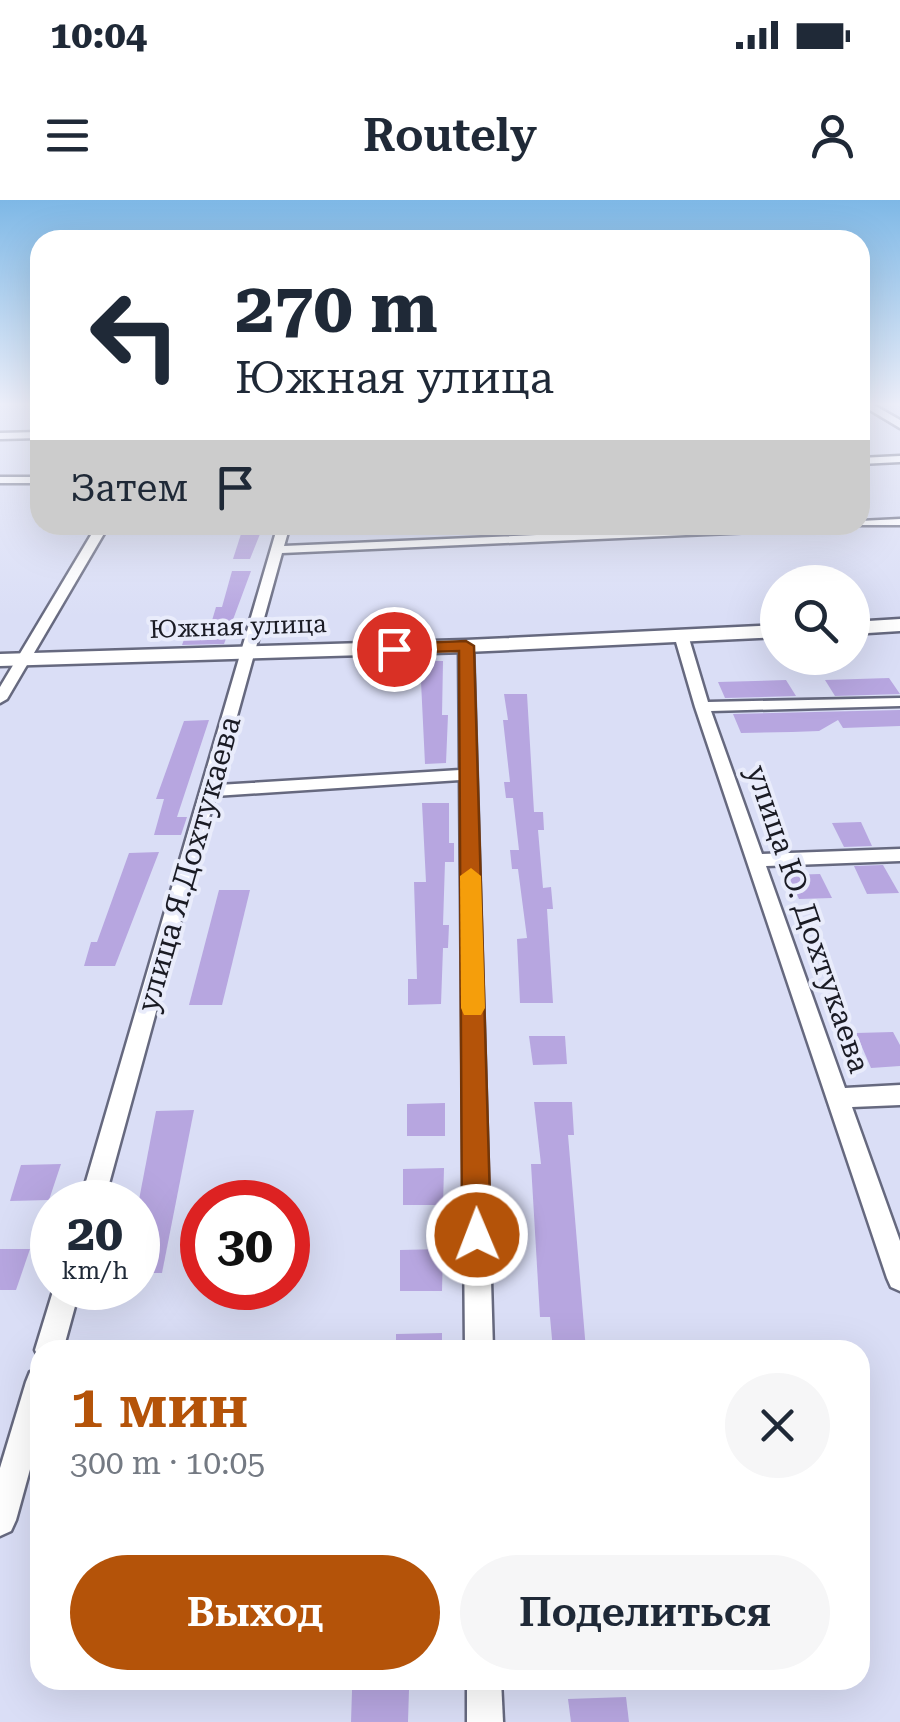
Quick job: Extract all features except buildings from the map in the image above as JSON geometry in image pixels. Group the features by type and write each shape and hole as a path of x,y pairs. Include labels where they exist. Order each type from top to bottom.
{"main road":[{"path":"870,627 900,626"},
{"name":"Южная улица","path":"0,660 250,654 760,632"}],"street":[{"path":"0,480 30,480"},
{"path":"870,524 900,522"},
{"path":"0,698 97,535"},
{"name":"улица Я.Дохтукаева","path":"98,1180 282,535"},
{"path":"278,550 616,535"},
{"name":"улица Ю. Дохтукаева","path":"681,636 702,707 900,1278"},
{"path":"466,646 479,1340"},
{"path":"702,707 900,702"},
{"path":"211,790 469,774"},
{"path":"757,860 900,854"},
{"path":"840,1098 900,1094"},
{"path":"52,1340 61,1310"},
{"path":"0,1520 30,1416"},
{"path":"484,1690 485,1722"}],"slow traffic":[{"path":"471,876 473,1008"}],"route":[{"path":"394,649 466,646 477,1235"}]}
